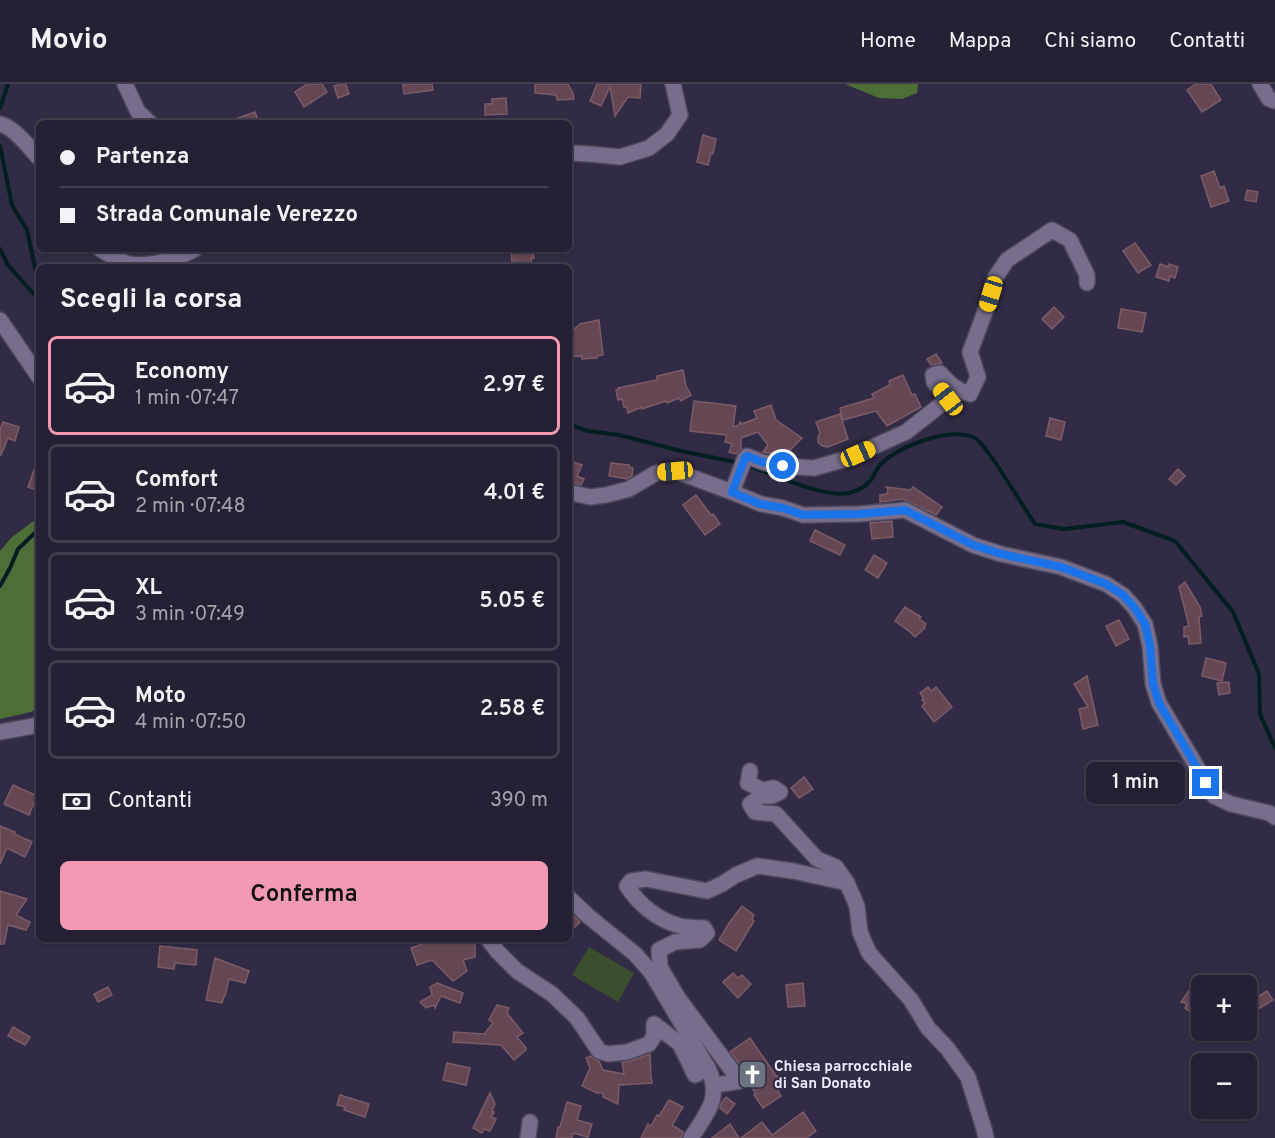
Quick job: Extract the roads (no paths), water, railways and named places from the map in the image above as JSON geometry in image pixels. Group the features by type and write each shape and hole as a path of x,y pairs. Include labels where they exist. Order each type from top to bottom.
{"street":[{"path":"125,84 138,112 147,120"},
{"path":"572,153 590,153 620,158 649,148 668,134 680,116 673,84"},
{"path":"1260,84 1269,99 1275,101"},
{"path":"3,124 20,137 36,155"},
{"path":"732,492 747,456 783,466 814,468 846,459 906,432 948,399 934,382 933,375 940,373 961,392 970,394 978,377 970,352 995,278 1007,260 1052,230 1070,240 1088,275 1087,283"},
{"path":"106,252 128,264 153,264 189,252"},
{"path":"0,320 36,373"},
{"path":"572,493 590,497 606,495 629,489 656,473 675,471 760,504 783,508 803,515 905,510 973,545 1001,554 1061,567 1106,584 1123,595 1145,624 1150,646 1153,684 1159,703 1214,796 1231,804 1269,813 1275,817"},
{"path":"0,732 36,726"},
{"path":"750,771 748,783 762,790 774,788 780,792 772,796 760,796 750,804 755,812 776,814 817,859 836,867 847,883 857,906 860,932 869,953 911,1000 928,1028 947,1048 968,1077 986,1138"},
{"path":"691,1138 712,1101 714,1081 672,999 660,967 659,950 675,942 700,940 707,933 704,928 680,926 653,914 627,886 632,881 646,879 706,891 757,866 847,883"},
{"path":"572,901 635,954 740,1081 722,1084"},
{"path":"490,942 517,971 552,994 577,1018 599,1051 608,1054 627,1052 649,1044 654,1036 654,1024 680,1044 695,1075 708,1068"},
{"path":"528,1138 531,1122"}],"waterway":[{"path":"0,108 8,84"},
{"path":"0,146 12,205 27,230 36,272"},
{"path":"0,249 8,265 36,297"},
{"path":"572,425 588,431 619,435 740,463"},
{"path":"747,465 812,489 838,494 849,493 866,485 881,464 902,449 950,434 969,436 980,442 996,463 1035,524 1064,529 1123,522 1175,541 1233,612 1259,674 1260,714 1275,748"},
{"path":"0,586 18,549 36,532"}],"place":[{"name":"Chiesa parrocchiale di San Donato","path":"753,1075"}]}
